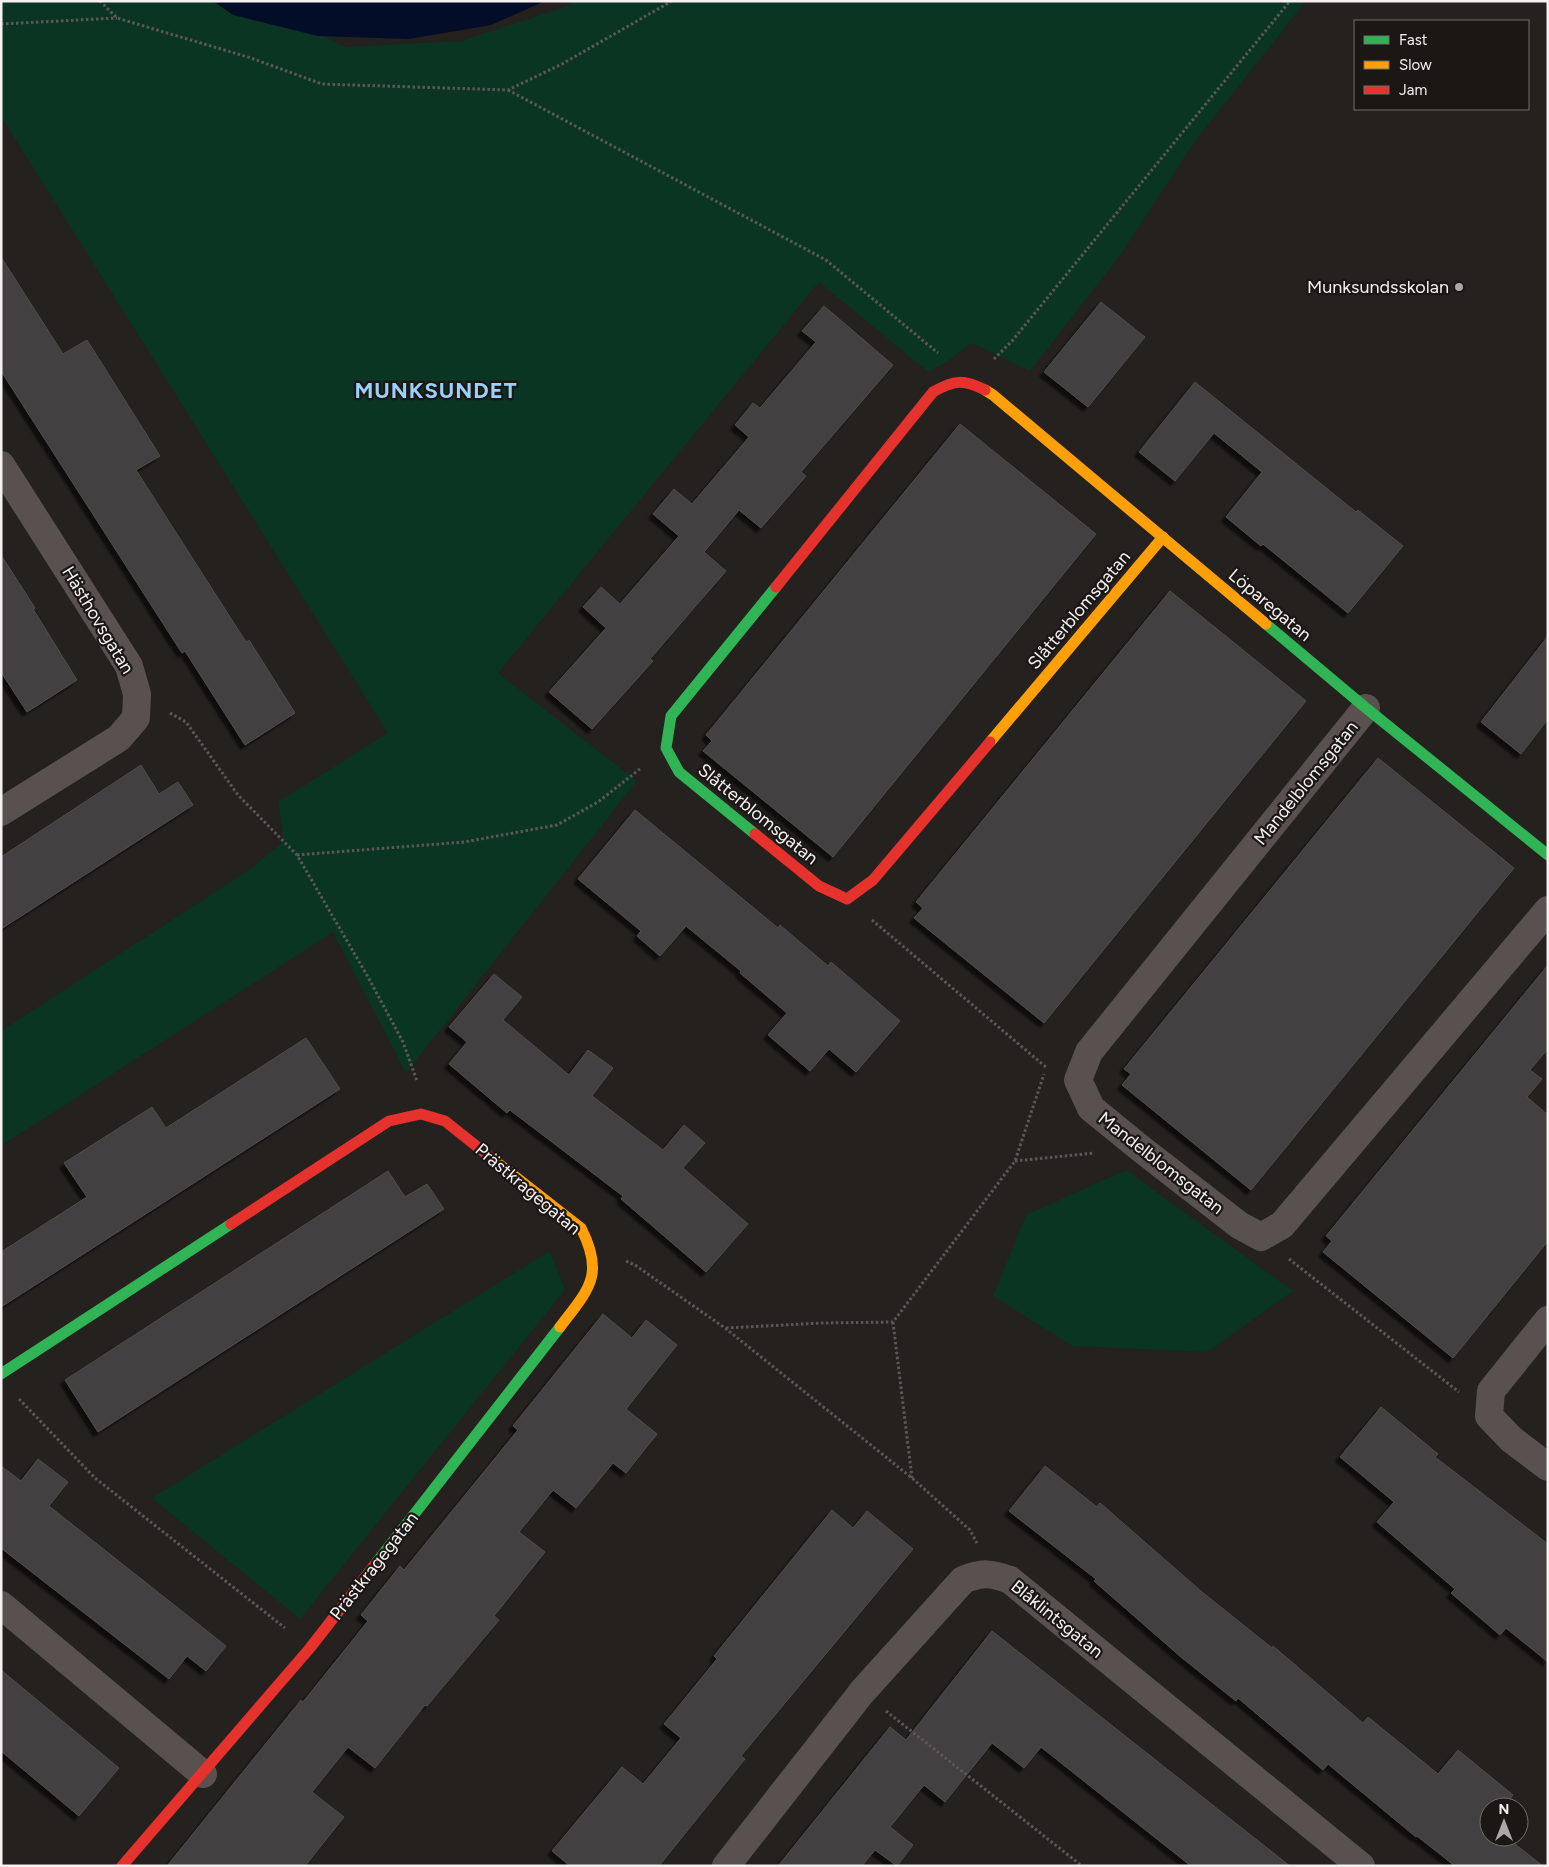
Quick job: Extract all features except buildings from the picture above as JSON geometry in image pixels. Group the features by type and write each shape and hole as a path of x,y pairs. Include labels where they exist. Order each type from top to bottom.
{"street":[{"path":"666,748 671,716 933,392 950,382 970,382"},
{"name":"Löparegatan","path":"970,382 992,394 1366,708 1548,855"},
{"name":"Hästhovsgatan","path":"1,464 129,666 137,694 136,718 120,738 1,812"},
{"name":"Slåtterblomsgatan","path":"666,748 679,772 818,886 847,899 873,880 1163,537"},
{"name":"Mandelblomsgatan","path":"1260,1237 1239,1224 1091,1108 1078,1080 1089,1052 1366,708"},
{"path":"1260,1237 1282,1225 1548,910"},
{"name":"Prästkragegatan","path":"1,1374 389,1121 421,1114 445,1121 581,1228 591,1248 594,1269 588,1291 310,1648 122,1866"},
{"path":"1548,1320 1491,1391 1489,1416 1511,1439 1548,1467"},
{"name":"Blåklintsgatan","path":"726,1866 862,1692 963,1580 978,1574 993,1574 1010,1580 1361,1866"},
{"path":"1,1605 203,1774"}],"path":[{"path":"100,1 117,18"},
{"path":"508,90 562,64 672,1"},
{"path":"1,24 117,18 251,58 322,84 508,90 826,260 948,361 970,382 1012,341 1290,1"},
{"path":"137,694 186,722 238,795 296,855 368,977 403,1042 417,1076 421,1114"},
{"path":"296,855 464,842 557,825 598,802 666,748"},
{"path":"847,899 1046,1067 1078,1080"},
{"path":"912,1478 893,1322 1015,1161 1046,1067"},
{"path":"1015,1161 1140,1148"},
{"path":"1260,1237 1489,1416"},
{"path":"591,1248 635,1265 725,1328 912,1478 970,1530 993,1574"},
{"path":"725,1328 822,1323 893,1322"},
{"path":"15,1395 95,1478 310,1648"},
{"path":"862,1692 1082,1866"}],"green space":[{"path":"1,1 252,1 345,47 461,41 565,7 573,1 1306,1 1195,141 1119,257 1030,371 972,343 948,361 928,372 819,282 498,673 637,781 406,1073 333,932 1,1146 1,1031 249,870 284,841 278,802 388,733 4,121 1,122"},
{"path":"1126,1170 1293,1291 1207,1352 1072,1346 993,1296 1026,1215"},
{"path":"550,1251 565,1290 300,1619 152,1498"}],"water":[{"path":"213,1 545,1 491,25 409,39 318,36 233,15"}],"traffic: fast":[{"path":"755,834 679,772 666,748 671,716 776,587"},
{"path":"1266,624 1366,708 1548,855"},
{"path":"1,1374 231,1224"},
{"path":"377,1562 560,1327"}],"traffic: slow":[{"path":"985,390 1266,624"},
{"path":"990,742 1163,537"},
{"path":"490,1157 581,1228 588,1244 593,1270 590,1281 579,1302 560,1327"}],"traffic: jam":[{"path":"776,587 933,392 947,385 959,382 971,384 985,390"},
{"path":"755,834 819,886 847,899 873,880 990,742"},
{"path":"231,1224 389,1121 421,1114 445,1121 490,1157"},
{"path":"122,1866 310,1648 377,1562"}],"place":[{"name":"Munksundsskolan","path":"1459,287"}],"district":[{"name":"MUNKSUNDET","path":"436,390"}]}
